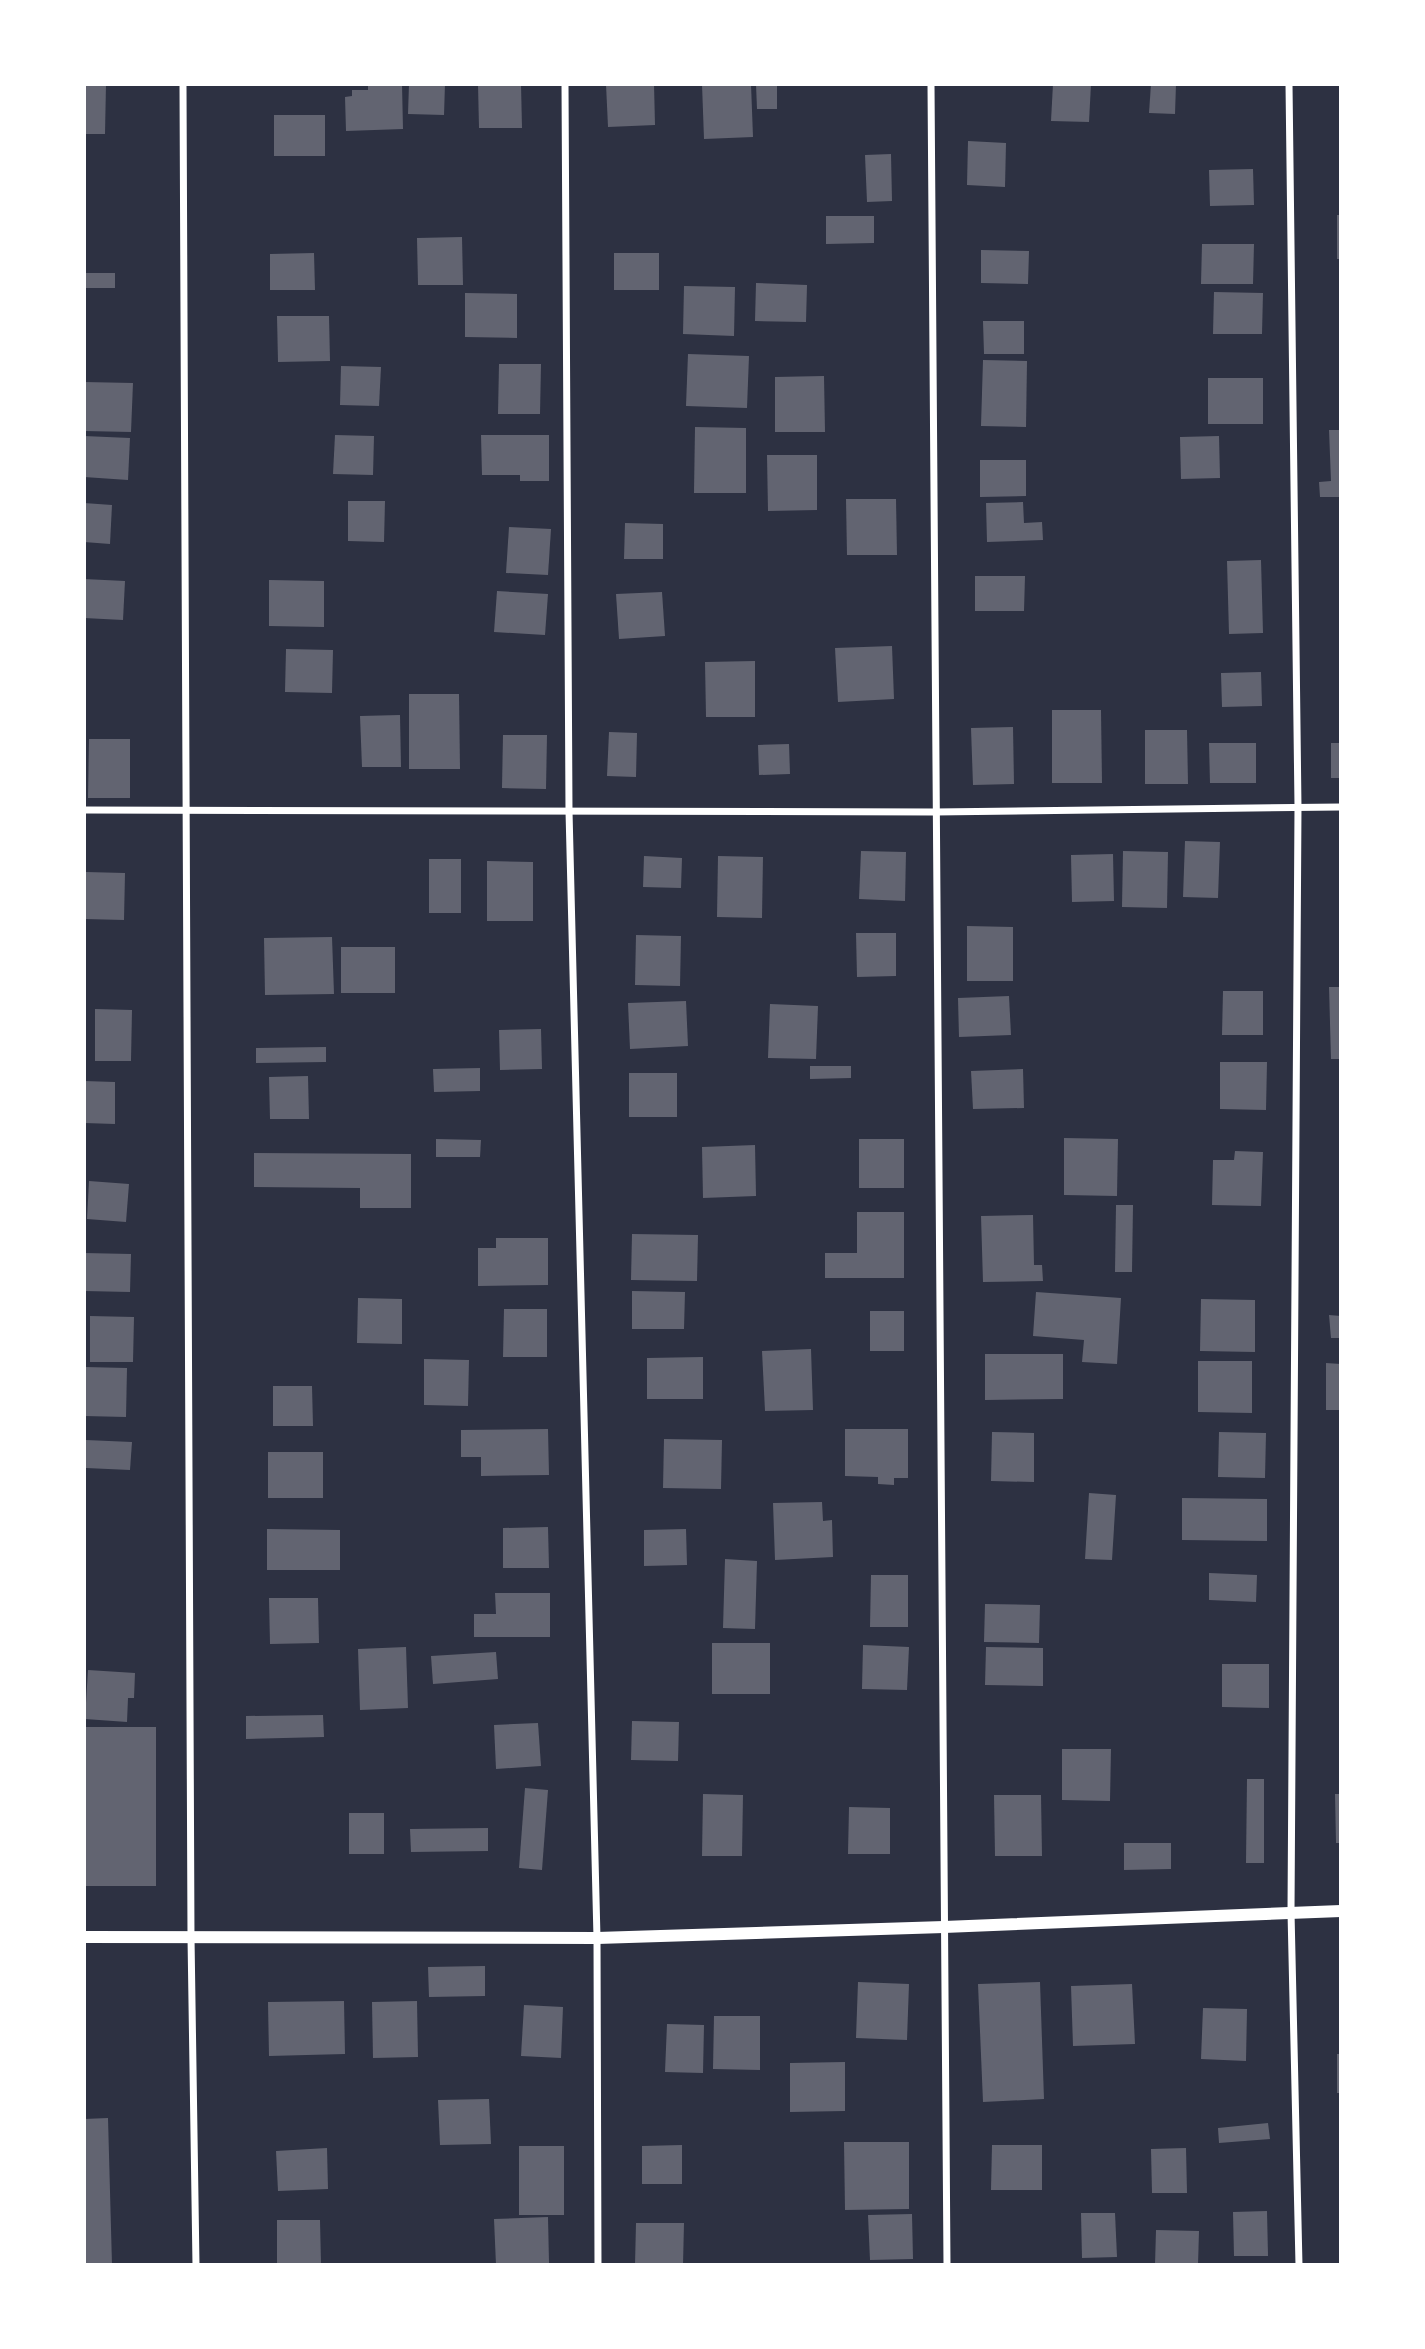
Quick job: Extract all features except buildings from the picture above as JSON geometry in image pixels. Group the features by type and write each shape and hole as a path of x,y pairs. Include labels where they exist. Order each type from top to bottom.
{"street":[{"path":"183,84 191,1937 195,2265"},
{"path":"565,84 569,811 597,1938 598,2265"},
{"path":"931,84 947,2265"},
{"path":"1289,84 1298,807 1291,1912 1299,2265"},
{"path":"84,810 935,812 1341,807"},
{"path":"84,1937 597,1938 1341,1911"}]}
